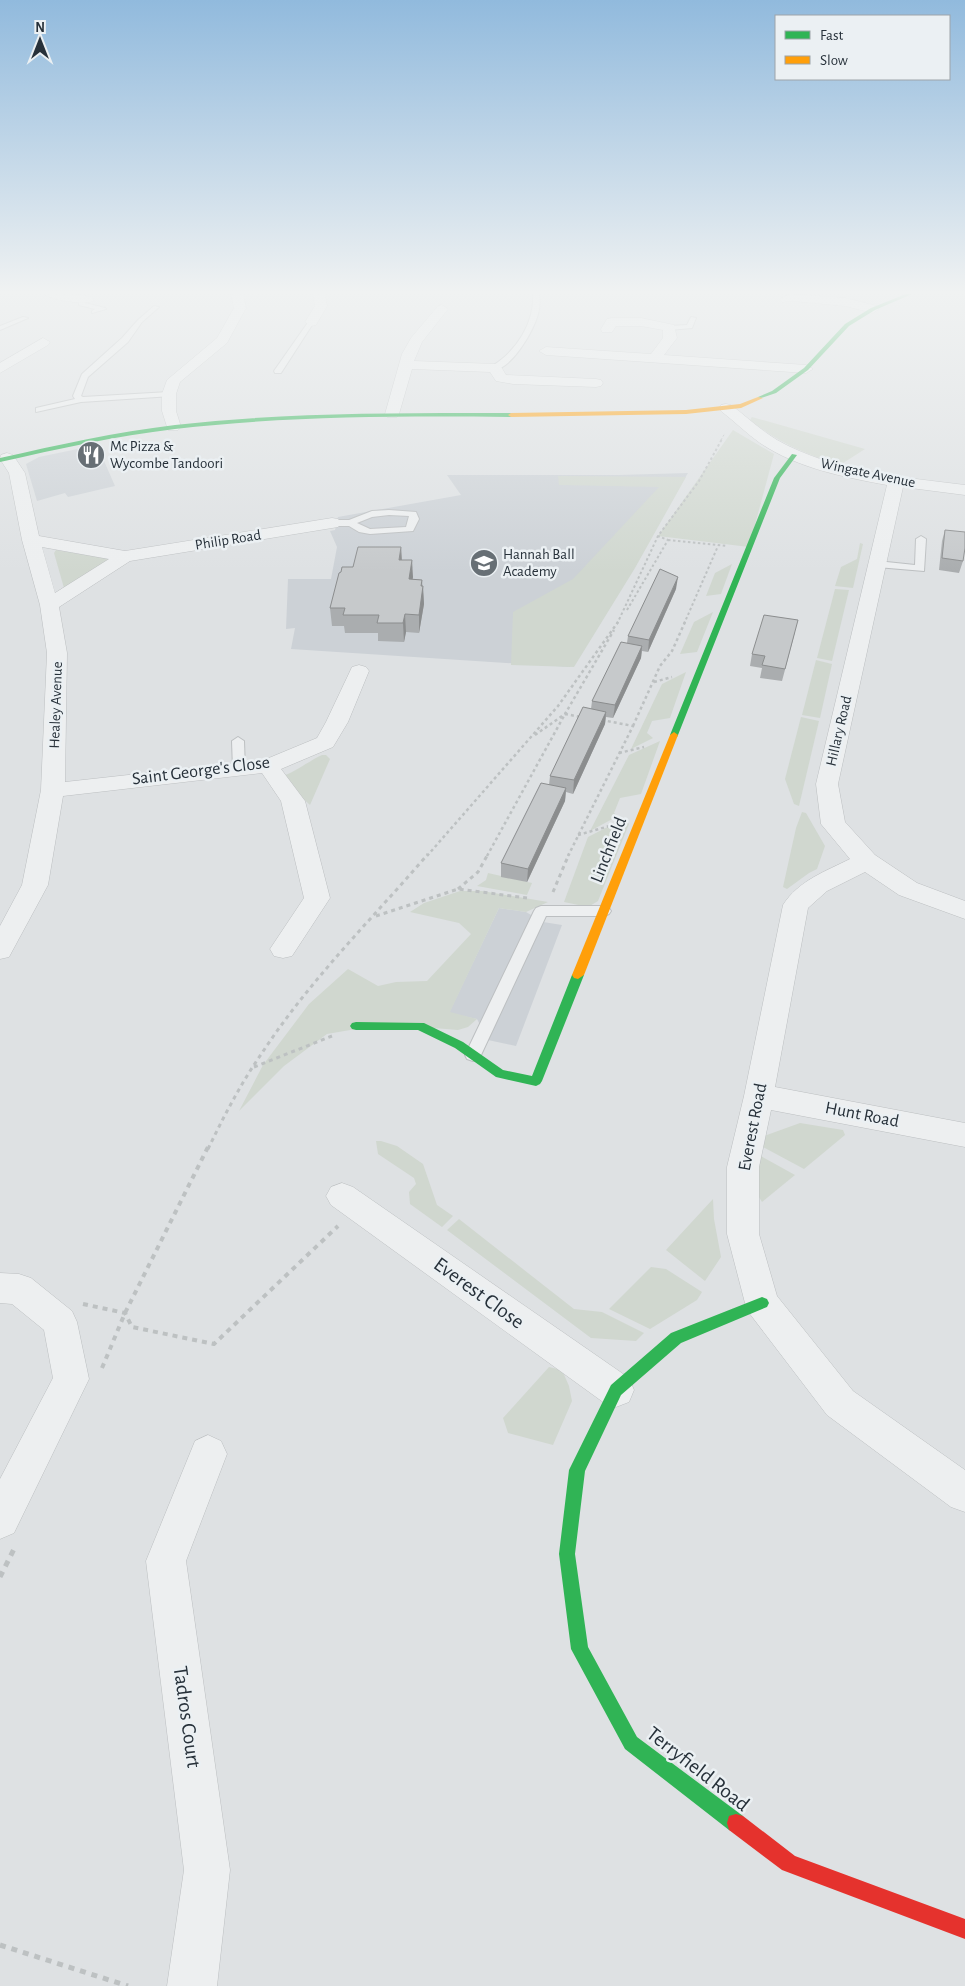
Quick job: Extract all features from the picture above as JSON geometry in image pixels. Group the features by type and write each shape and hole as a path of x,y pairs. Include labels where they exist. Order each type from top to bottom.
{"street":[{"path":"172,387 169,394 169,411 173,427"},
{"path":"392,414 399,387"},
{"path":"4,459 83,442 173,427 244,420 392,414 564,416 729,410 755,401 781,387"},
{"name":"Wingate Avenue","path":"729,410 745,426 772,444 794,455 834,469 896,481 965,490"},
{"name":"Linchfield","path":"356,1026 420,1026 459,1045 500,1074 536,1081 777,478 794,455"},
{"name":"Healey Avenue","path":"0,950 35,886 53,790 57,654 49,605 31,540 17,473 4,459"},
{"name":"Hillary Road","path":"896,481 827,784 833,824 866,861 908,889 965,910"},
{"name":"Philip Road","path":"31,540 125,556 332,524"},
{"name":"Philip Road","path":"49,605 125,556"},
{"name":"Saint George's Close","path":"53,790 268,766 325,742 338,722 359,671"},
{"path":"268,766 293,801 317,898 283,949"},
{"name":"Everest Road","path":"866,861 818,885 796,904 759,1096 743,1167 743,1234 762,1303 840,1403 965,1493"},
{"name":"Hunt Road","path":"759,1096 965,1135"},
{"name":"Everest Close","path":"350,1202 616,1390"},
{"path":"0,1288 19,1289 60,1322 71,1379 9,1530"},
{"name":"Terryfield Road","path":"762,1303 676,1338 616,1390 577,1470 566,1554 580,1649 631,1743 789,1863 965,1929"},
{"name":"Tadros Court","path":"192,1986 207,1870 166,1561 208,1454"}],"lane":[{"path":"81,387 77,396 81,400"},
{"path":"39,410 81,400 169,394"},
{"path":"332,524 351,523 359,518 386,514 413,514 414,518 410,529 400,530 367,531 356,529 351,523"},
{"path":"877,564 920,569 921,539"},
{"path":"238,741 239,769"},
{"path":"473,1054 541,911 604,911"}],"path":[{"path":"99,1375 125,1313 225,1114 262,1052 308,991 558,706 621,618 658,536 699,481 724,437 729,410"},
{"path":"658,536 668,540 718,546 749,547"},
{"path":"375,916 458,889 478,872 565,714 668,540"},
{"path":"552,892 577,835 634,726 660,666 672,651 718,546"},
{"path":"530,738 565,714 584,717"},
{"path":"594,719 634,726"},
{"path":"458,889 530,898"},
{"path":"253,1067 356,1026"},
{"path":"125,1313 132,1327 214,1344 350,1202"},
{"path":"0,1577 9,1530"},
{"path":"0,1945 128,1986"}],"shaded area":[{"path":"752,417 865,449 840,465 816,457 782,441 750,420"},
{"path":"733,430 774,454 749,547 658,536"},
{"path":"97,445 115,486 68,497 65,493 37,501 26,464 39,457"},
{"name":"Hannah Ball Academy","path":"688,473 570,667 291,649 295,628 286,629 288,579 331,579 337,547 330,531 335,530 338,517 461,495 447,475"},
{"path":"558,476 686,477 635,568 574,667 511,665 513,612 573,579 659,487 559,485"},
{"path":"860,543 863,544 853,588 835,586 841,567 857,559"},
{"path":"56,550 111,559 64,588 54,553"},
{"path":"732,564 721,594 706,596 715,573"},
{"path":"835,589 849,590 832,661 817,658"},
{"path":"713,612 697,652 680,654 694,622"},
{"path":"816,660 832,664 820,718 802,715"},
{"path":"686,672 670,718 652,721 647,733 653,738 631,749 662,684"},
{"path":"801,717 819,721 799,806 794,804 785,779"},
{"path":"660,741 641,794 620,798 614,813 618,816 590,831 629,755"},
{"path":"322,755 326,755 330,759 310,805 280,777"},
{"path":"802,812 806,813 825,846 817,869 787,889 783,887 796,828"},
{"path":"623,819 629,824 598,901 588,907 564,902 588,837"},
{"path":"488,873 532,883 527,895 477,886 486,880"},
{"path":"460,891 482,891 548,902 526,912 499,908 450,1012 477,1019 468,1027 458,1030 385,1024 327,1034 284,1066 239,1111 263,1065 309,1004 348,969 378,986 396,982 427,981 471,934 459,923 410,912 424,903"},
{"path":"499,908 526,912 543,922 562,925 516,1046 488,1040 477,1019 449,1013"},
{"path":"800,1123 843,1130 845,1135 804,1169 763,1147 761,1137"},
{"path":"376,1141 397,1146 423,1164 437,1205 453,1216 442,1227 410,1204 409,1192 416,1184 414,1178 378,1154"},
{"path":"759,1155 795,1175 762,1202 757,1194"},
{"path":"713,1199 714,1219 721,1257 705,1281 666,1250"},
{"path":"459,1219 574,1309 602,1312 644,1333 636,1341 591,1338 447,1230"},
{"path":"651,1267 666,1269 702,1292 697,1300 650,1329 609,1309"},
{"path":"549,1367 562,1370 569,1386 572,1401 553,1445 508,1433 503,1418"}],"building":[{"path":"945,530 965,532 963,561 942,558"},
{"path":"358,547 401,547 399,560 412,560 409,579 422,580 421,586 423,586 419,615 405,614 403,623 377,623 379,615 343,615 345,608 330,608 339,573 342,567 353,567"},
{"path":"660,569 678,577 649,640 628,636"},
{"path":"764,615 798,620 785,669 762,665 765,656 752,654"},
{"path":"621,642 642,646 615,705 592,701"},
{"path":"583,707 606,712 574,780 550,776"},
{"path":"541,783 566,788 528,869 501,863"}],"traffic: fast":[{"path":"760,398 781,387"},
{"path":"0,460 131,433 259,419 343,416 511,415"},
{"path":"674,735 777,478 794,455"},
{"path":"356,1026 420,1026 459,1045 500,1074 536,1081 578,975"},
{"path":"736,1823 631,1743 580,1649 567,1554 577,1470 616,1390 676,1338 762,1303"}],"traffic: slow":[{"path":"511,415 686,412 741,406 760,398"},
{"path":"578,975 674,735"}],"traffic: jam":[{"path":"736,1823 789,1863 965,1929"}],"place":[{"name":"Mc Pizza & Wycombe Tandoori","path":"91,455"},
{"name":"Hannah Ball Academy","path":"484,563"}]}
